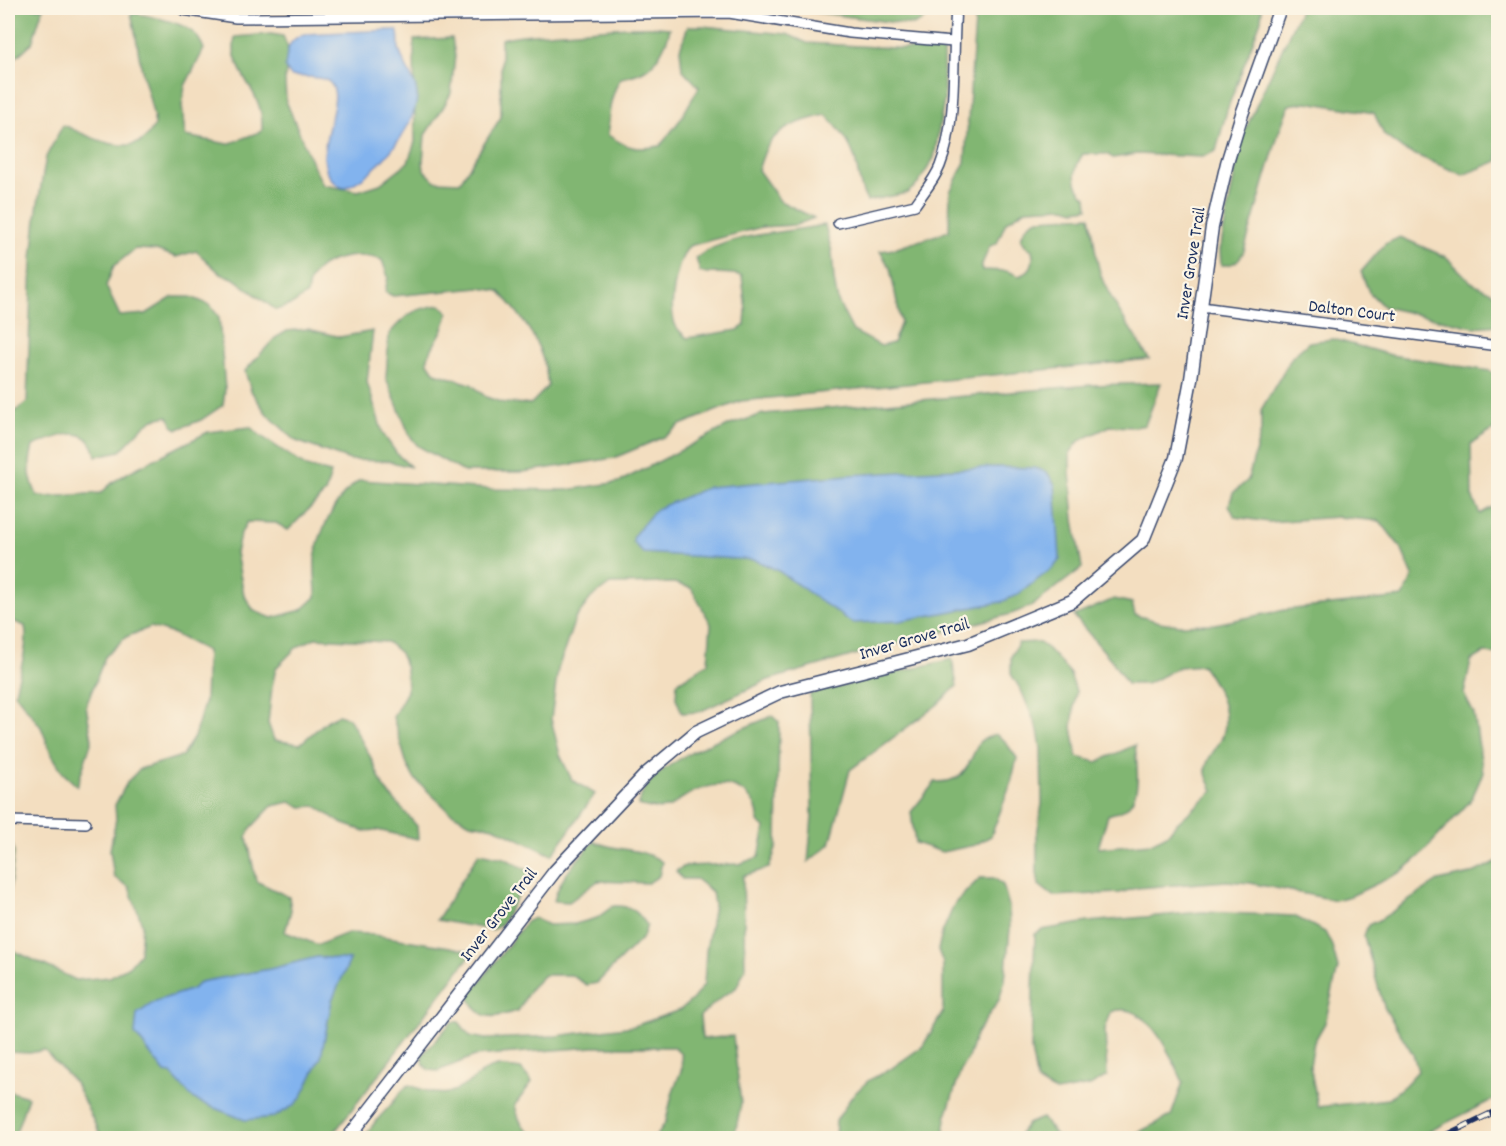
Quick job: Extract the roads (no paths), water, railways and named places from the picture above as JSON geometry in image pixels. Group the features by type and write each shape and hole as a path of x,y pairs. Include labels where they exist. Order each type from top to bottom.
{"street":[{"path":"838,223 915,205 940,167 951,130 956,8"},
{"name":"Inver Grove Trail","path":"348,1138 555,871 647,772 696,732 780,692 968,644 1072,602 1143,540 1176,458 1191,379 1212,227 1227,163 1280,8"},
{"path":"183,10 236,18 729,13 850,33 953,42"},
{"name":"Dalton Court","path":"1201,307 1498,346"},
{"path":"8,821 86,823"}],"water":[{"path":"397,30 399,49 417,91 414,110 401,137 379,164 355,183 343,188 330,177 325,164 325,148 334,102 334,90 325,79 291,76 285,68 287,51 294,39 304,34"},
{"path":"995,467 1034,468 1047,472 1055,485 1060,559 1054,567 1017,595 1001,602 899,621 852,623 777,570 755,560 643,553 633,542 634,535 656,509 709,487 850,475"},
{"path":"317,957 350,960 332,1000 321,1057 301,1098 293,1106 274,1117 245,1120 199,1102 171,1074 165,1073 135,1034 137,1014 156,1001 193,989 200,982 270,969"}],"railway":[{"path":"1440,1138 1498,1110"}]}
